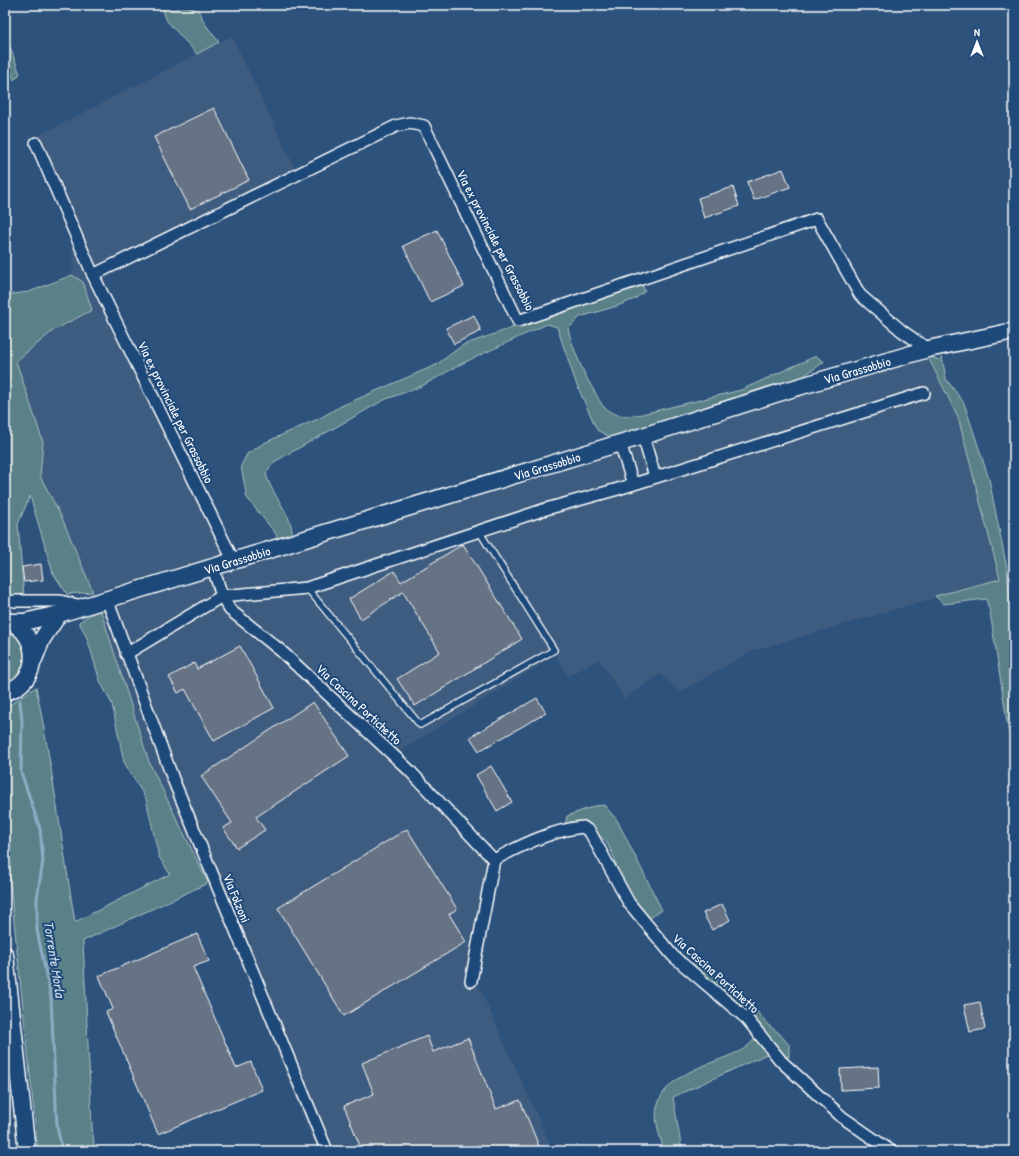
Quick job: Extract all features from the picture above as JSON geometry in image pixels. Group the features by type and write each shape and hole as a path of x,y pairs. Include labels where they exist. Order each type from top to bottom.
{"street":[{"name":"Via ex provinciale per Grassobbio","path":"93,275 396,126 410,123 424,126 518,321 817,219 860,295 902,331 928,349"},
{"name":"Via ex provinciale per Grassobbio","path":"36,143 93,275 234,562"},
{"name":"Via Grassobbio","path":"8,621 24,622 59,614 234,562 788,390 928,349 1014,332"},
{"path":"126,654 222,596 307,588 546,509 655,478 924,393"},
{"path":"643,436 655,478"},
{"path":"620,443 633,484"},
{"name":"Via Cascina Portichetto","path":"213,568 222,596 230,610 280,650 408,769 494,860 520,845 573,828 583,827 590,832 629,903 673,956 747,1019 781,1061 842,1117 891,1151"},
{"name":"Via Folzoni","path":"107,599 173,779 327,1151"},
{"name":"Via Grassobbio","path":"14,601 60,601 82,606"},
{"path":"5,692 22,683 30,673 42,639 59,614"},
{"path":"8,621 21,628 29,637 33,649 34,661"},
{"path":"471,981 494,860"},
{"path":"5,955 27,1151"}],"lane":[{"path":"307,588 420,725 554,650 479,531"}],"shaded area":[{"path":"232,36 300,179 150,252 104,280 174,430 236,552 93,592 62,518 40,476 43,442 15,361 54,330 91,310 83,282 72,275 73,240 32,139"},
{"path":"927,355 958,417 1000,579 752,651 680,692 660,674 624,699 599,659 568,676 556,655 400,751 501,859 477,982 553,1151 317,1151 208,883 149,762 100,608"}],"green space":[{"path":"161,5 182,5 199,11 205,24 219,42 197,54 167,21"},
{"path":"5,34 20,74 14,80 5,57"},
{"path":"72,275 83,282 92,310 54,330 16,361 43,442 40,476 62,518 93,592 67,594 53,573 30,496 18,524 24,597 5,599 5,295 29,292"},
{"path":"641,283 645,291 635,299 580,317 568,329 576,354 587,378 604,407 612,413 627,416 642,414 741,390 816,356 824,362 802,377 666,422 610,437 597,430 576,383 557,327 547,324 463,363 422,386 384,400 274,462 266,473 272,489 286,512 292,528 292,536 278,541 276,534 247,498 241,466 247,454 264,443 320,418 341,406 436,365 463,345"},
{"path":"927,355 939,360 942,357 946,379 964,403 989,479 1007,569 1014,641 1014,767 990,612 986,599 944,604 935,596 1000,579 958,417"},
{"path":"100,608 149,762 208,883 83,941 92,1127 95,1151 38,1151 5,836 5,708 36,687 52,775 75,922 170,874 159,857 146,799 124,762 112,704 100,681 87,638 79,622"},
{"path":"5,630 14,635 20,642 24,649 25,657 24,665 20,673 14,680 5,685"},
{"path":"604,805 617,820 662,910 650,918 630,898 619,875 614,857 607,843 589,825 565,826 567,816 595,806"},
{"path":"698,960 746,998 768,1025 779,1033 789,1045 789,1057 767,1054 673,1097 682,1151 664,1151 656,1111 659,1100 665,1091 673,1083 694,1070 742,1050 753,1041 761,1028 692,964"}],"building":[{"path":"214,108 249,180 190,209 154,137"},
{"path":"783,169 790,187 754,200 747,182"},
{"path":"733,187 739,206 704,218 698,198"},
{"path":"437,230 464,286 430,302 403,246"},
{"path":"474,315 481,331 454,344 446,328"},
{"path":"463,544 522,639 415,706 397,679 440,652 403,592 361,619 349,599 394,571 401,582"},
{"path":"41,564 43,580 24,582 22,567"},
{"path":"240,646 274,708 214,741 185,689 178,693 169,677 194,663 197,669"},
{"path":"537,698 546,713 479,751 470,737"},
{"path":"313,702 349,756 256,817 265,830 237,848 223,828 232,823 201,776"},
{"path":"491,766 512,802 497,811 476,775"},
{"path":"407,829 457,909 449,914 466,942 344,1016 278,908"},
{"path":"722,904 730,920 712,930 703,913"},
{"path":"197,934 209,961 193,967 236,1068 251,1062 262,1090 158,1134 106,1012 113,1009 99,976"},
{"path":"980,1002 985,1029 970,1032 964,1005"},
{"path":"427,1036 433,1052 468,1038 496,1109 520,1100 541,1151 362,1151 344,1106 374,1094 362,1063"},
{"path":"878,1067 879,1088 841,1090 840,1069"}],"waterway":[{"name":"Torrente Morla","path":"5,570 8,595"},
{"name":"Torrente Morla","path":"20,701 22,721 21,772 40,829 43,861 37,898 37,930 51,998 57,1126 62,1151"}]}
